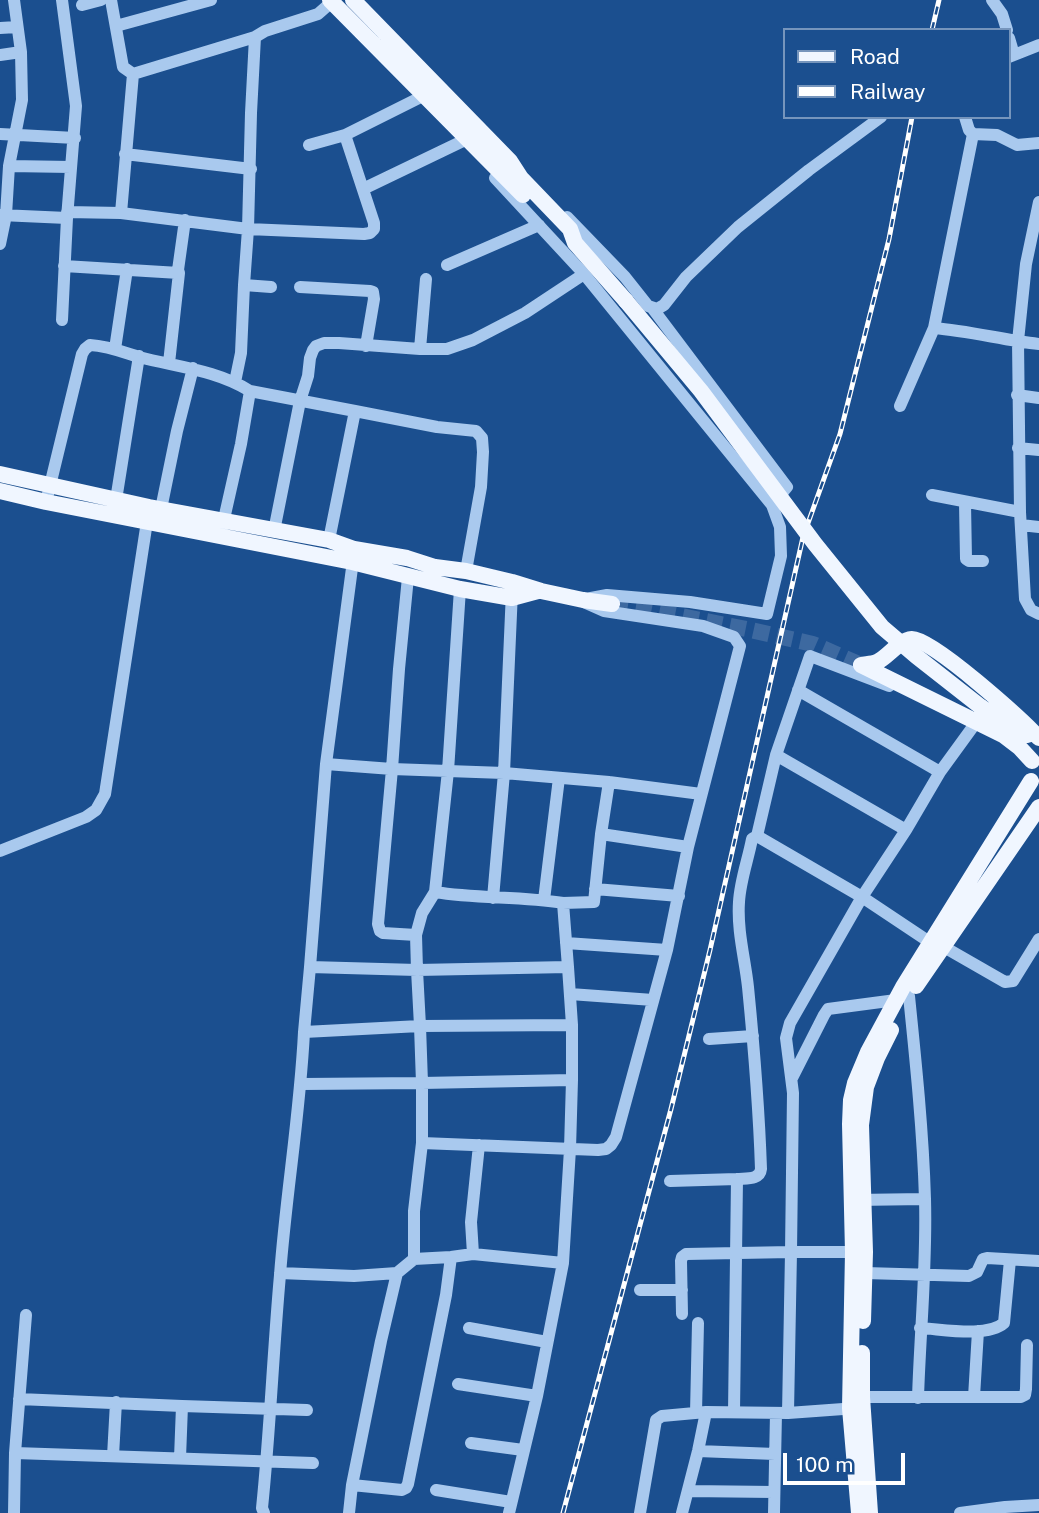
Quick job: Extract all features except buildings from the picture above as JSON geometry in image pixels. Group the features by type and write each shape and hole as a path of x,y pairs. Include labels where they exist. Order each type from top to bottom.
{"main road":[{"path":"353,0 510,161 520,178 570,229 575,243 701,391 815,544 882,626 981,707 1015,728 1022,736 1035,764"},
{"path":"332,1 562,237 575,243"},
{"path":"0,474 116,500 152,513"},
{"path":"0,491 46,502 152,513 353,556 408,577 460,589 541,591 612,604"},
{"path":"222,528 274,531 329,540 353,556 407,558 435,567 466,571 512,590"},
{"path":"1035,764 1003,735 861,665 876,662 908,640 924,642 943,654 1024,722 1039,738"},
{"path":"938,945 1035,764"},
{"path":"859,1513 853,1252 866,1087 902,998 1039,807"},
{"path":"857,1200 865,1273 856,1403 870,1513"}],"street":[{"path":"0,244 4,185 22,100 21,52 14,0"},
{"path":"62,0 76,106 62,320"},
{"path":"82,5 102,0"},
{"path":"111,0 123,67 133,74"},
{"path":"116,26 211,0"},
{"path":"992,0 1002,13 1006,28"},
{"path":"133,74 255,37 265,31 318,14 332,1"},
{"path":"0,28 17,27"},
{"path":"235,382 241,353 255,37"},
{"path":"1012,56 1039,45"},
{"path":"0,55 21,52"},
{"path":"121,213 133,74"},
{"path":"309,145 345,135 423,96"},
{"path":"653,309 664,304 686,277 738,227 878,119"},
{"path":"900,406 934,328 973,134 965,119"},
{"path":"0,134 75,138"},
{"path":"973,134 997,135 1017,145 1039,144"},
{"path":"3,215 121,213 248,229 370,233 374,229 374,223 345,135"},
{"path":"363,189 467,139"},
{"path":"480,151 487,169 584,274 772,505 780,527 781,556 767,614 690,602 607,595 580,600"},
{"path":"125,154 251,169"},
{"path":"9,166 71,167"},
{"path":"520,178 538,186 653,309 787,487 772,505"},
{"path":"1039,202 1032,265 1017,341 1018,448 1025,600 1031,610 1039,614"},
{"path":"169,363 185,220"},
{"path":"447,265 539,225"},
{"path":"64,266 179,273"},
{"path":"115,349 127,269"},
{"path":"274,531 300,401 308,376 310,358 316,346 339,343 447,349 473,340 525,313 584,274"},
{"path":"421,349 426,279"},
{"path":"244,285 271,287"},
{"path":"300,287 373,292 366,346"},
{"path":"934,328 1039,344"},
{"path":"46,502 82,354 90,345 115,349 193,368 235,382 250,391 437,427 476,431 482,438 481,487 466,571"},
{"path":"116,500 139,356"},
{"path":"0,851 86,817 96,810 106,794 152,513 193,368"},
{"path":"686,399 706,379"},
{"path":"222,528 250,391"},
{"path":"1017,396 1039,398"},
{"path":"329,540 355,411"},
{"path":"1018,448 1039,450"},
{"path":"932,495 1021,519 1039,527"},
{"path":"965,503 966,559 983,561"},
{"path":"264,1513 262,1508 280,1273 302,1084 326,765 353,556"},
{"path":"408,577 378,928 383,933 416,935"},
{"path":"414,1259 415,1211 422,1143 416,935 422,913 435,892 448,771 460,589"},
{"path":"493,898 504,773 512,590"},
{"path":"422,1143 606,1149 616,1137 667,950 688,847 740,646 734,637 703,626 604,611 580,600"},
{"path":"670,1181 737,1179 760,1174 752,1036 739,903 752,839 757,836 776,755 810,656 915,698 1006,745 1035,764"},
{"path":"798,690 940,772"},
{"path":"774,1513 775,1454 782,1413 791,1252 793,1093 786,1038 790,1023 862,897 940,772 972,728"},
{"path":"776,755 906,830"},
{"path":"326,765 504,773 609,782 701,794"},
{"path":"544,900 559,778"},
{"path":"435,892 563,903 594,902 609,782"},
{"path":"601,834 688,847"},
{"path":"757,836 938,945 1005,982 1013,981 1039,939"},
{"path":"595,889 679,896"},
{"path":"436,1490 510,1508 537,1396 563,1263 570,1149 572,1025 563,903"},
{"path":"566,943 667,950"},
{"path":"310,967 417,970 568,967"},
{"path":"570,993 653,1000"},
{"path":"792,1080 828,1009 902,998 919,1093 925,1199 925,1273 918,1398"},
{"path":"304,1032 420,1026 572,1025"},
{"path":"709,1039 752,1036"},
{"path":"302,1084 572,1080"},
{"path":"473,1254 471,1222 479,1145"},
{"path":"734,1412 737,1179"},
{"path":"857,1200 925,1199"},
{"path":"682,1314 681,1261 686,1254 853,1252"},
{"path":"280,1273 354,1276 397,1273 414,1259 473,1254 563,1263"},
{"path":"352,1485 402,1490 408,1484 446,1295 451,1257"},
{"path":"865,1273 969,1276 977,1272 983,1259 987,1258 1039,1261"},
{"path":"920,1328 978,1331 998,1328 1004,1323 1010,1260"},
{"path":"349,1513 352,1485 397,1273"},
{"path":"640,1290 682,1290"},
{"path":"15,1513 15,1453 26,1315"},
{"path":"682,1513 698,1451 701,1412 698,1323"},
{"path":"468,1328 548,1342"},
{"path":"974,1397 978,1331"},
{"path":"640,1513 656,1420 662,1416 701,1412 782,1413 918,1398 1016,1398 1025,1395 1027,1345"},
{"path":"458,1384 537,1396"},
{"path":"19,1399 307,1409"},
{"path":"113,1456 116,1402"},
{"path":"180,1458 181,1406"},
{"path":"471,1443 523,1450"},
{"path":"698,1451 775,1454"},
{"path":"15,1453 313,1463"},
{"path":"688,1491 774,1492"},
{"path":"960,1513 1039,1505"}],"tunnel":[{"path":"612,604 813,644 861,665"}],"railway":[{"path":"932,28 939,0"},
{"path":"563,1513 671,1109 710,950 803,537 840,434 889,239 912,119"}]}
